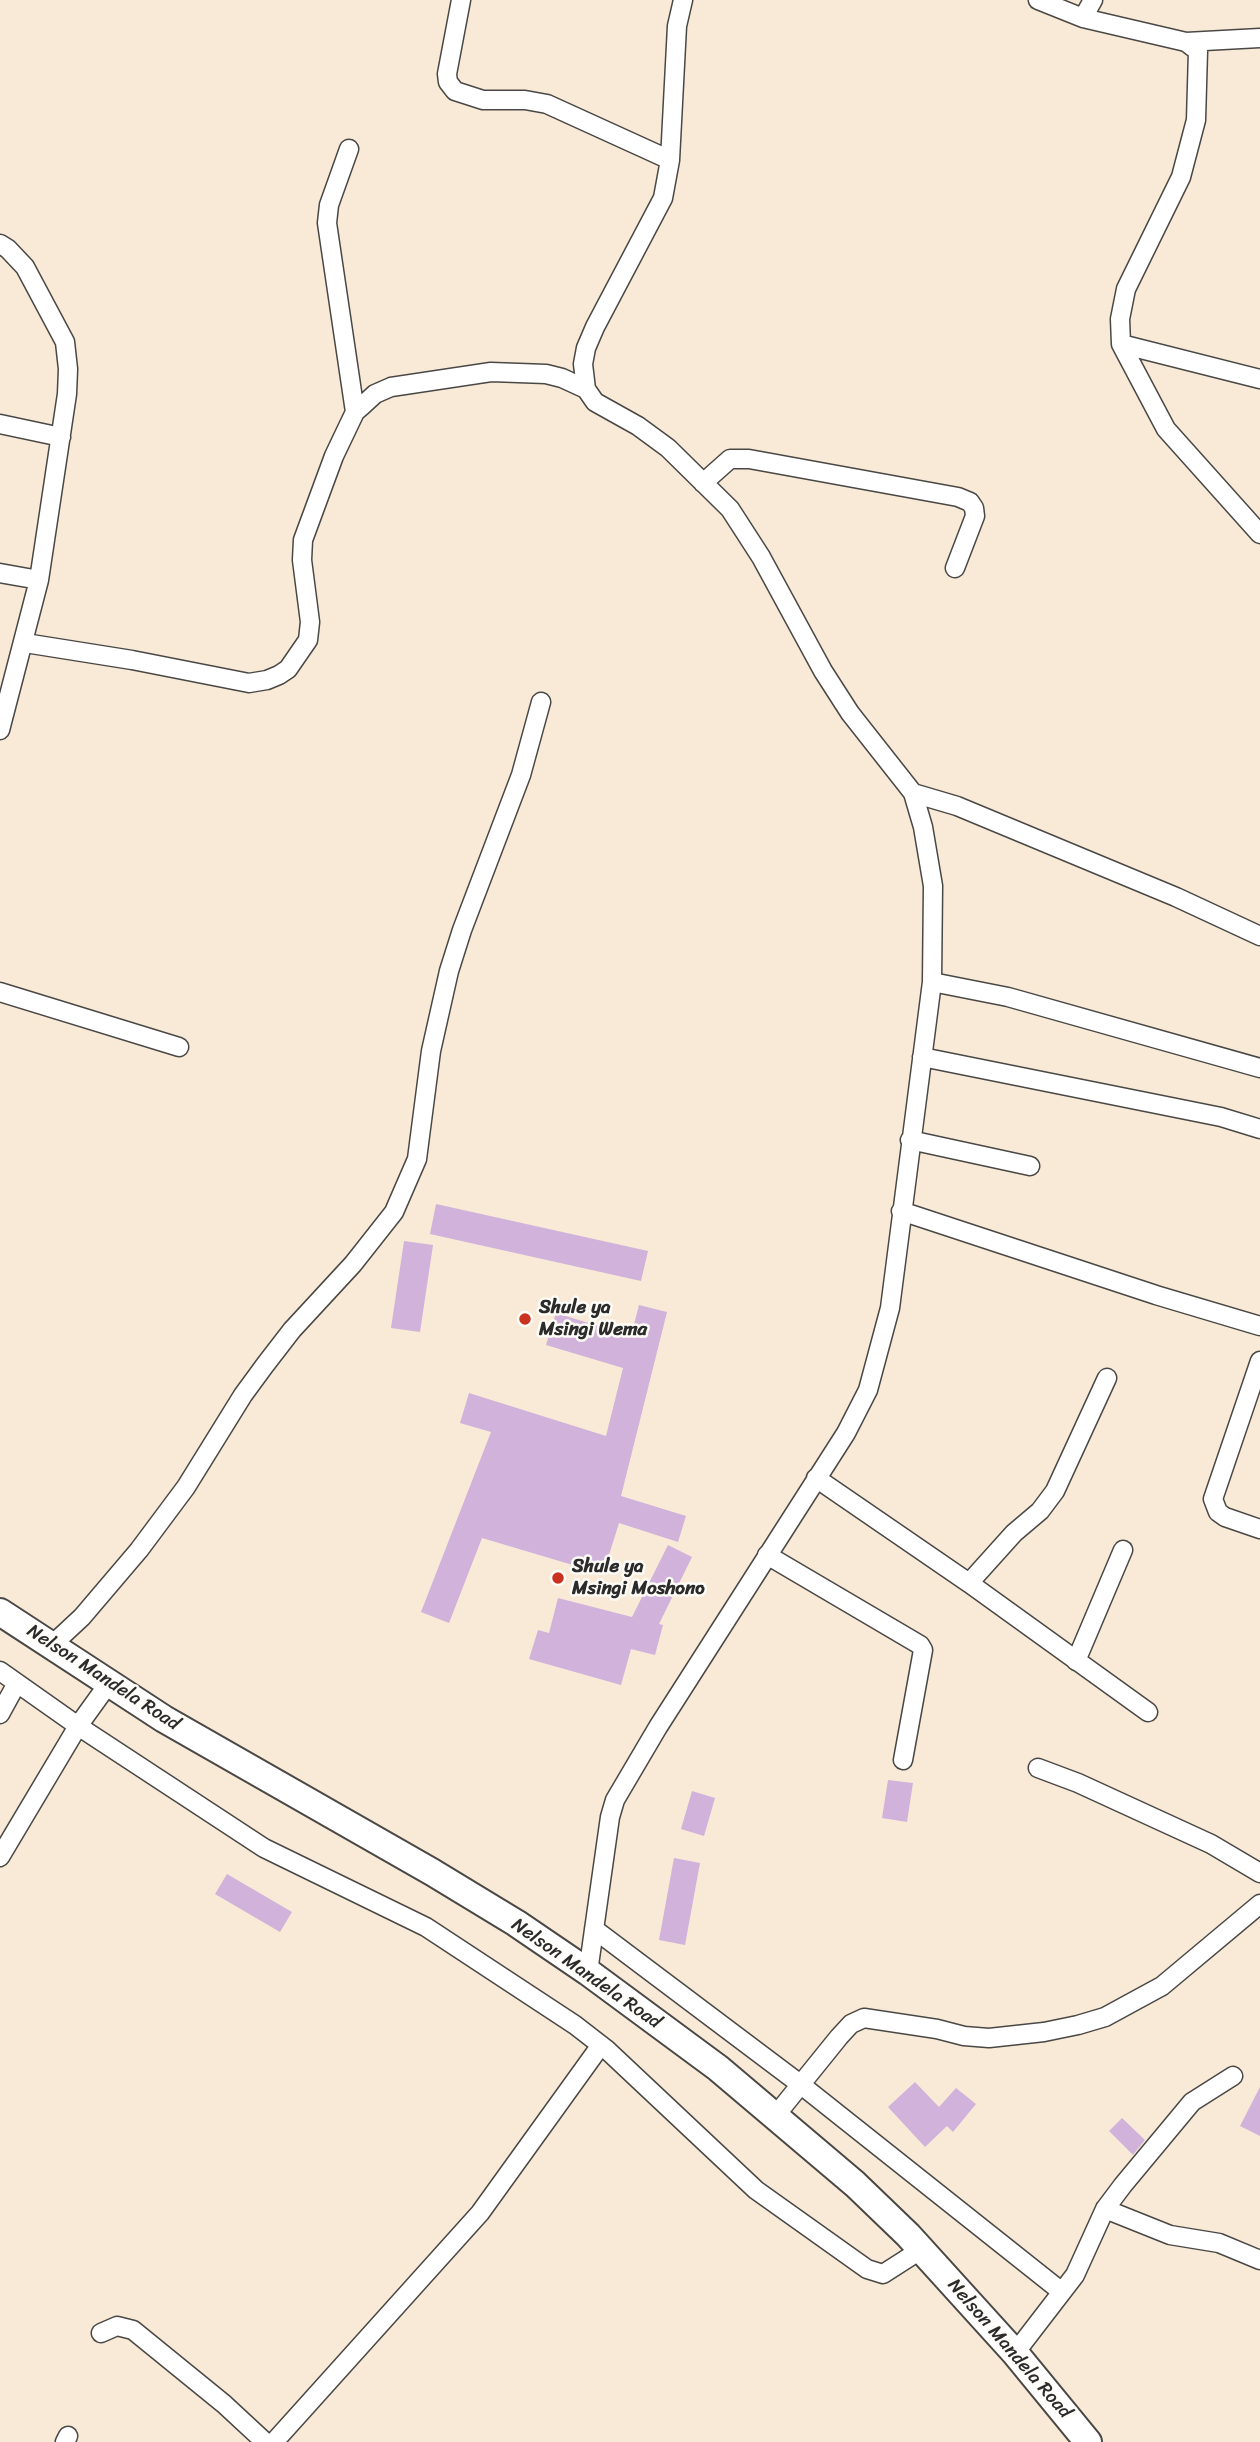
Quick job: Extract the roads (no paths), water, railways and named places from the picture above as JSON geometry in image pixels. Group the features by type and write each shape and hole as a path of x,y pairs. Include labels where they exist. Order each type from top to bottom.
{"main road":[{"name":"Nelson Mandela Road","path":"0,1612 208,1745 432,1872 516,1923 588,1972 718,2068 855,2184 922,2249 1015,2353 1088,2442"}],"street":[{"path":"461,0 447,74 448,82 456,92 483,100 525,100 547,104 670,160"},
{"path":"588,1972 610,1817 615,1800 846,1433 871,1382 890,1308 932,982 933,886 923,827 913,793 850,713 823,671 761,557 730,509 668,448 638,426 595,402 586,389 583,364 586,348 663,198 670,160 677,26 684,0"},
{"path":"1038,0 1083,18 1194,46 1199,59 1196,120 1181,177 1126,289 1120,319 1121,344 1166,429 1260,534"},
{"path":"1083,18 1093,0"},
{"path":"1186,42 1260,38"},
{"path":"349,149 329,205 327,223 355,412"},
{"path":"0,244 8,248 25,267 65,342 68,369 68,394 39,580 25,643 0,730"},
{"path":"1121,344 1260,379"},
{"path":"25,643 249,682 267,680 279,675 288,669 308,640 310,622 302,560 303,540 334,456 355,412 375,394 391,387 491,372 546,374 586,389"},
{"path":"0,424 61,437"},
{"path":"703,483 730,459 749,459 958,497 970,502 975,516 955,568"},
{"path":"0,573 39,580"},
{"path":"53,1644 82,1617 139,1550 186,1487 243,1395 265,1365 353,1264 394,1212 417,1159 431,1051 449,971 466,917 521,775 541,702"},
{"path":"913,793 957,806 1176,897 1260,936"},
{"path":"932,982 1009,997 1260,1068"},
{"path":"0,992 179,1047"},
{"path":"922,1056 1222,1116 1260,1129"},
{"path":"910,1140 1030,1166"},
{"path":"901,1212 1260,1326"},
{"path":"1260,1361 1213,1499 1217,1512 1260,1529"},
{"path":"969,1583 1014,1533 1040,1511 1055,1491 1107,1378"},
{"path":"816,1478 969,1583 1148,1712"},
{"path":"1076,1661 1123,1550"},
{"path":"767,1555 920,1645 923,1650 903,1759"},
{"path":"0,1671 78,1726 264,1848 426,1927 601,2045 756,2190 867,2269 883,2274 922,2249"},
{"path":"0,1714 17,1683"},
{"path":"0,1857 78,1726 109,1683"},
{"path":"1038,1768 1078,1783 1211,1844 1260,1873"},
{"path":"776,2115 851,2024 864,2018 989,2038 1044,2032 1105,2017 1162,1986 1260,1904"},
{"path":"594,1929 800,2084 1062,2292"},
{"path":"274,2442 480,2213 601,2045"},
{"path":"1015,2353 1074,2274 1105,2209 1192,2102 1233,2076"},
{"path":"1105,2209 1170,2235 1219,2243 1260,2260"},
{"path":"102,2333 117,2326 133,2330 224,2404 265,2442"}],"place":[{"name":"Shule ya Msingi Wema","path":"525,1319"},
{"name":"Shule ya Msingi Moshono","path":"558,1578"}]}
